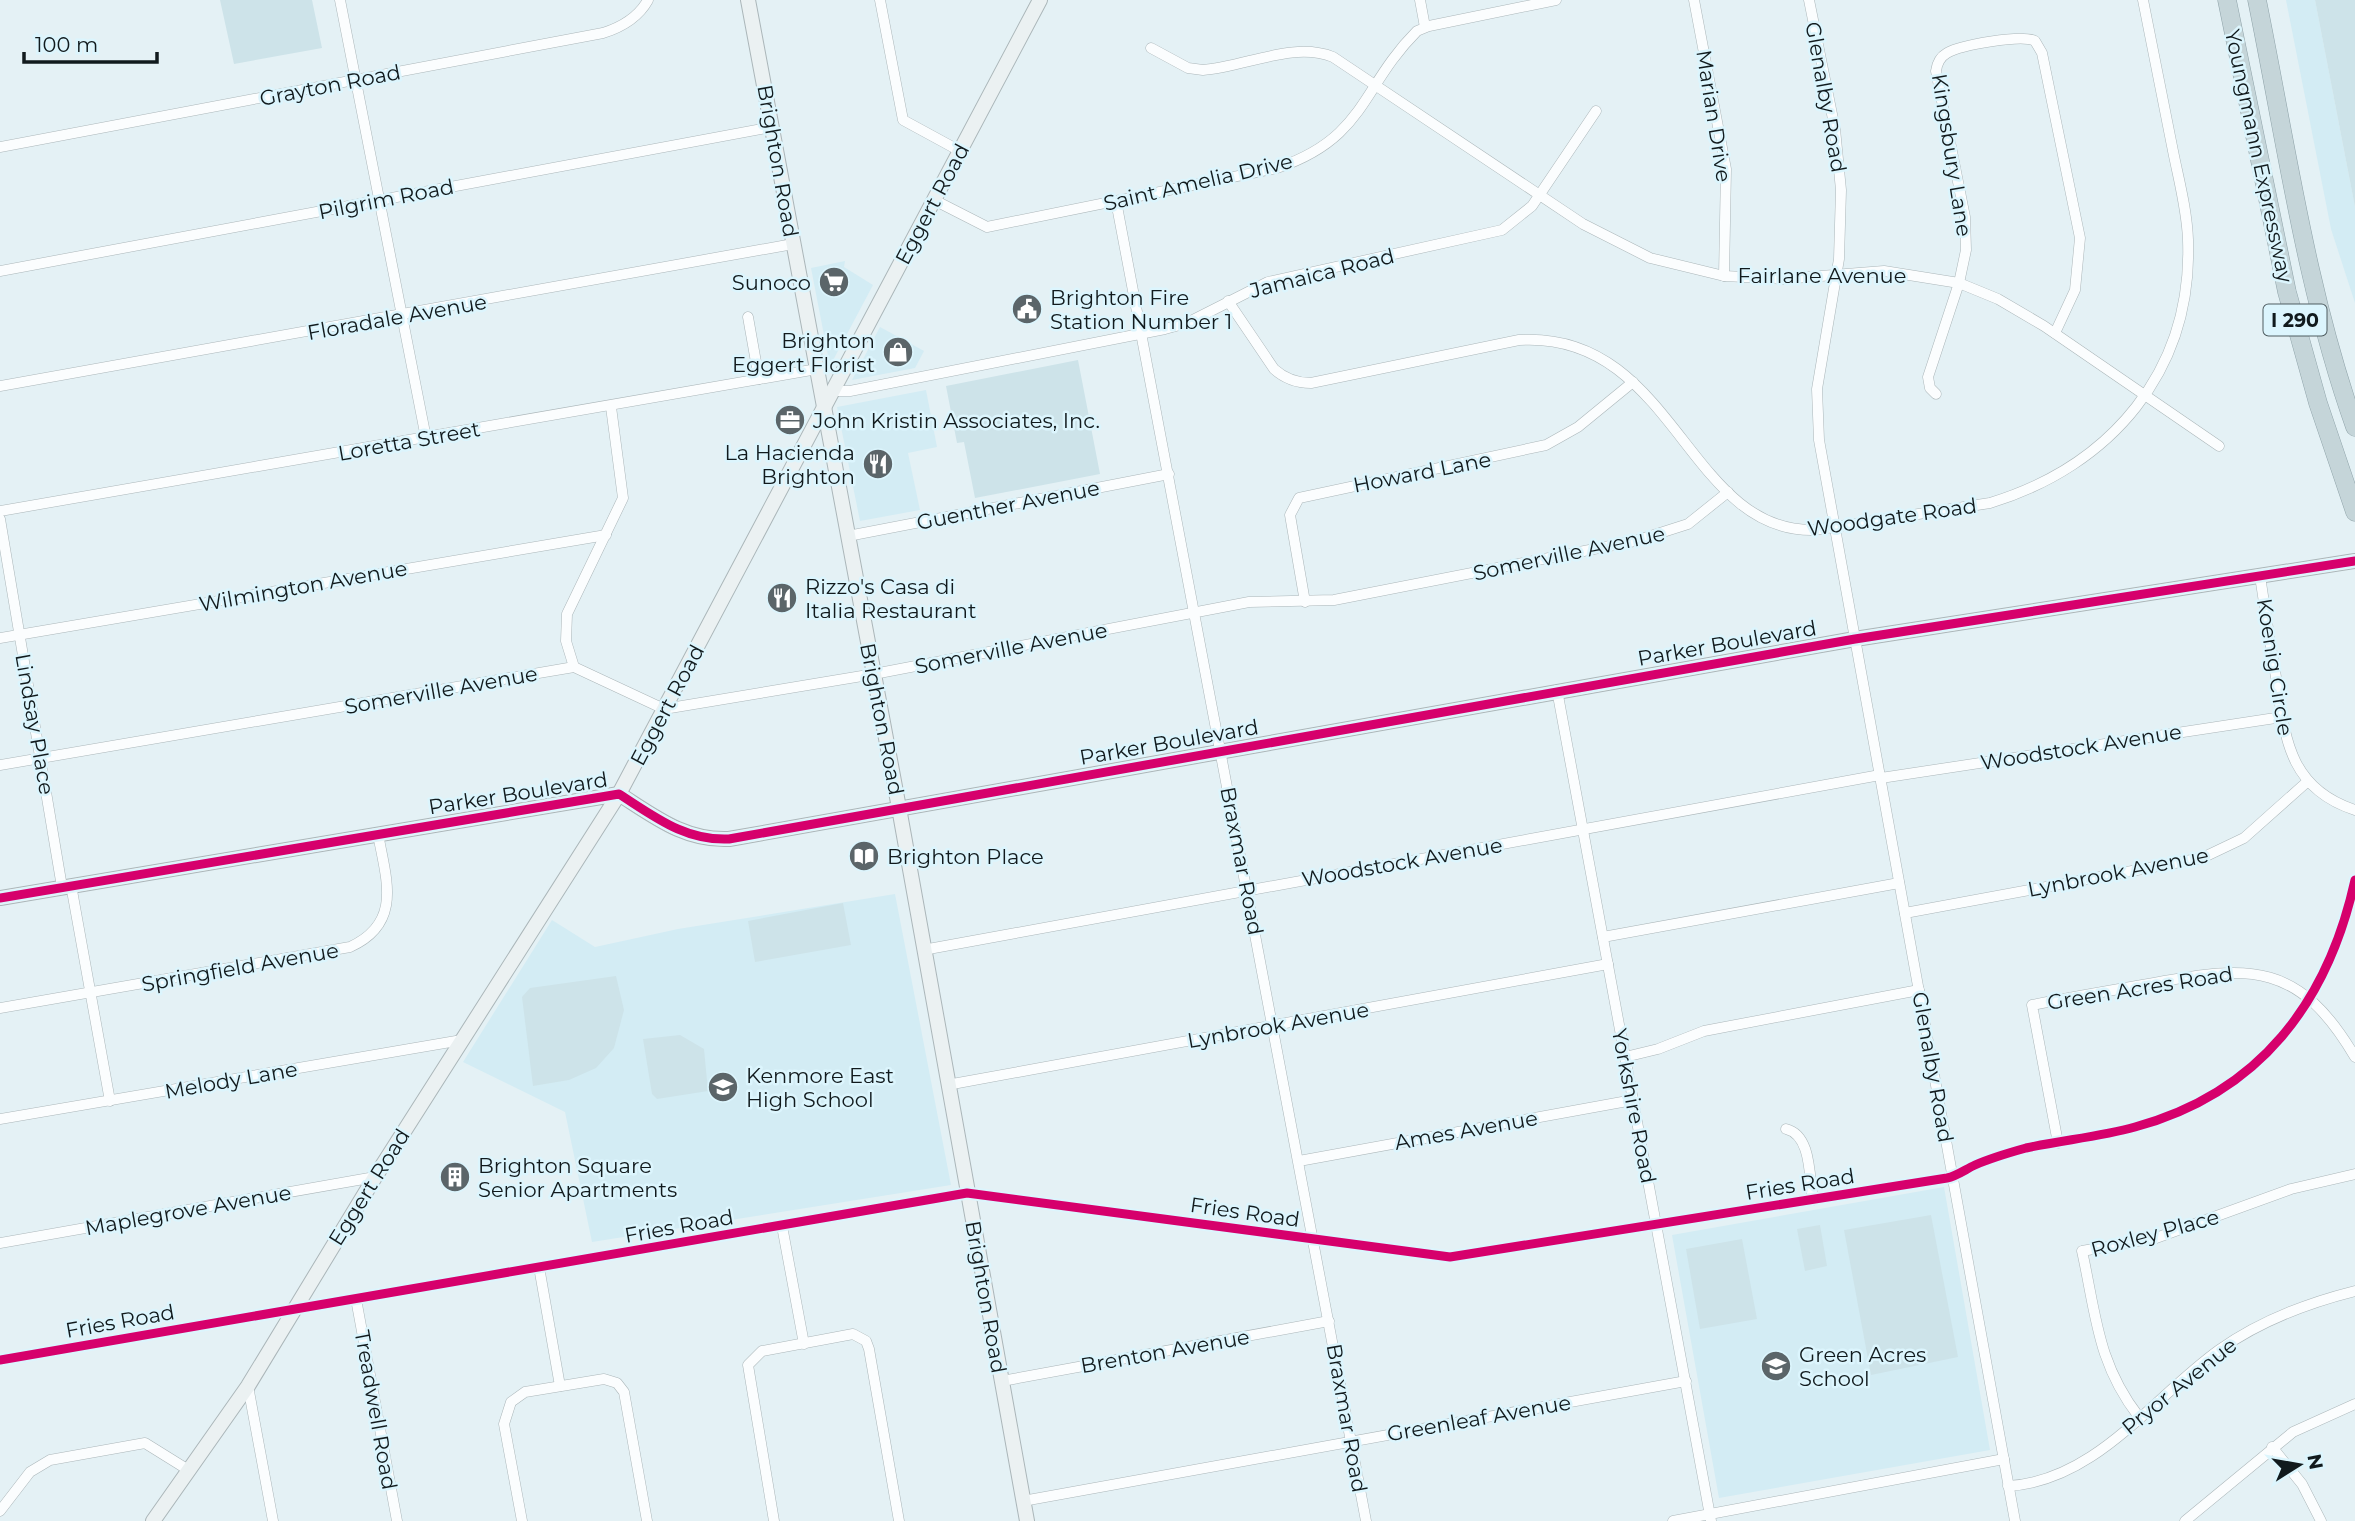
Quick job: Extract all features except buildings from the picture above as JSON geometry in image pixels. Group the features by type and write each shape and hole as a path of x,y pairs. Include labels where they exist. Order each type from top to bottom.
{"highway":[{"name":"Youngmann Expressway","path":"2227,0 2287,292 2318,402 2355,512"},
{"name":"Youngmann Expressway","path":"2257,0 2312,271 2343,392 2355,427"}],"street":[{"path":"340,0 426,438"},
{"name":"Grayton Road","path":"0,147 603,33 626,23 648,0"},
{"name":"Brighton Road","path":"748,0 899,808 1027,1521"},
{"path":"880,0 903,120 960,151"},
{"name":"Eggert Road","path":"153,1521 248,1386 375,1177 619,794 1040,0"},
{"path":"1420,0 1425,27 1556,0"},
{"name":"Marian Drive","path":"1694,0 1726,169 1724,276"},
{"name":"Glenalby Road","path":"1809,0 1839,160 1842,221 1838,274 1816,389 1819,440 2015,1521"},
{"name":"Woodgate Road","path":"1228,301 1274,369 1300,383 1535,339 1583,349 1633,382 1728,492 1750,513 1771,525 1801,530 1835,527 1990,503 2029,490 2092,454 2118,430 2145,396 2166,358 2179,321 2187,282 2188,239 2143,0"},
{"name":"Saint Amelia Drive","path":"933,200 987,227 1294,162 1323,147 1342,131 1410,38 1425,27"},
{"name":"Kingsbury Lane","path":"1936,394 1930,388 1928,377 1959,283 1966,234 1937,64 1951,51 2029,38 2042,52 2080,238 2075,290 2055,333"},
{"name":"Fairlane Avenue","path":"1151,48 1188,68 1203,70 1301,51 1322,52 1597,232 1650,258 1724,276 1783,278 1884,271 1959,283 1998,299 2055,333 2219,446"},
{"name":"Jamaica Road","path":"832,391 850,391 1143,334 1187,323 1268,282 1489,235 1522,216 1540,195 1596,111"},
{"name":"Pilgrim Road","path":"0,271 772,127"},
{"name":"Braxmar Road","path":"1116,201 1366,1521"},
{"name":"Floradale Avenue","path":"0,386 404,316 793,244"},
{"path":"748,317 759,379"},
{"name":"Loretta Street","path":"0,511 611,407 817,369"},
{"name":"Howard Lane","path":"1305,602 1290,515 1299,498 1546,445 1578,428 1633,382"},
{"path":"611,407 623,486 620,507 568,614 566,641 574,667 664,709"},
{"name":"Guenther Avenue","path":"848,536 1169,474"},
{"name":"Somerville Avenue","path":"664,709 874,674 1249,602 1305,602 1373,594 1648,538 1688,524 1728,492"},
{"name":"Lindsay Place","path":"0,519 41,758 110,1101"},
{"name":"Wilmington Avenue","path":"0,638 606,535"},
{"name":"Parker Boulevard","path":"0,898 619,794 683,833 713,840 1855,639 2355,561"},
{"name":"Koenig Circle","path":"2260,576 2288,750 2308,781 2328,798 2355,810"},
{"name":"Somerville Avenue","path":"0,765 574,667"},
{"name":"Yorkshire Road","path":"1557,690 1711,1518"},
{"name":"Woodstock Avenue","path":"923,950 1881,777 2282,717"},
{"name":"Lynbrook Avenue","path":"1905,913 2202,858 2244,838 2308,781"},
{"name":"Springfield Avenue","path":"0,1008 361,943 382,920 388,900 378,834"},
{"name":"Fries Road","path":"0,1360 967,1193 1450,1257 1952,1177 2002,1155 2135,1127 2197,1103 2232,1081 2264,1055 2310,1000 2333,958 2355,880"},
{"path":"1603,937 1899,883"},
{"name":"Lynbrook Avenue","path":"947,1085 1608,964"},
{"name":"Green Acres Road","path":"2058,1143 2032,1005 2218,971 2236,971 2269,977 2310,1000 2335,1026 2355,1057"},
{"path":"1625,1057 1658,1049 1704,1031 1919,990"},
{"name":"Melody Lane","path":"0,1119 462,1040"},
{"name":"Ames Avenue","path":"1299,1161 1633,1100"},
{"path":"1786,1129 1794,1131 1803,1142 1813,1200"},
{"name":"Roxley Place","path":"2139,1417 2117,1386 2100,1346 2082,1251 2156,1238 2291,1189 2355,1174"},
{"name":"Maplegrove Avenue","path":"0,1242 375,1177"},
{"path":"782,1226 804,1344"},
{"path":"539,1267 560,1386"},
{"name":"Pryor Avenue","path":"2008,1486 2040,1482 2067,1471 2104,1447 2200,1364 2241,1336 2309,1304 2355,1290"},
{"name":"Treadwell Road","path":"356,1299 397,1521"},
{"name":"Brenton Avenue","path":"1002,1381 1329,1321"},
{"path":"774,1521 748,1365 762,1351 853,1334 866,1341 899,1521"},
{"path":"522,1521 505,1416 511,1402 525,1392 604,1379 622,1388 647,1521"},
{"name":"Greenleaf Avenue","path":"1024,1501 1686,1381"},
{"path":"248,1386 273,1521"},
{"path":"2185,1521 2273,1447 2316,1420 2355,1405"},
{"path":"0,1511 30,1472 62,1457 145,1443 190,1471"},
{"path":"2273,1447 2302,1485 2321,1521"},
{"path":"1674,1521 1711,1518 2004,1460"}],"shaded area":[{"path":"220,0 312,0 322,48 234,64"},
{"path":"2286,0 2315,0 2355,207 2355,303 2331,229"},
{"path":"2315,0 2355,0 2355,207"},
{"path":"845,261 844,267 873,285 830,366 811,268"},
{"path":"880,327 924,351 915,368 852,380"},
{"path":"1078,360 1100,474 975,498 964,442 957,443 946,386"},
{"path":"926,390 937,447 908,453 920,510 860,521 837,407"},
{"name":"Kenmore East High School","path":"895,894 951,1185 592,1242 565,1112 463,1062 552,920 595,947 678,929"},
{"path":"843,903 851,945 755,962 748,921"},
{"path":"616,976 624,1010 614,1048 596,1068 569,1080 533,1086 522,997 530,988"},
{"path":"680,1035 704,1049 708,1091 657,1099 652,1094 643,1039"},
{"path":"1944,1187 1990,1450 1719,1498 1672,1235"},
{"path":"1931,1215 1958,1357 1871,1375 1844,1230"},
{"path":"1820,1225 1827,1266 1805,1271 1797,1229"},
{"path":"1742,1239 1757,1319 1700,1329 1686,1249"}],"cycle path":[{"path":"0,898 619,794 684,832 713,839 729,839 1855,639 2355,561"},
{"path":"0,1360 967,1193 1450,1257 1947,1178 1987,1160 2026,1148 2135,1127 2179,1112 2218,1091 2252,1066 2282,1036 2306,1003 2327,965 2343,924 2355,880"}],"place":[{"name":"Sunoco","path":"834,282"},
{"name":"Brighton Fire Station Number 1","path":"1027,309"},
{"name":"Brighton Eggert Florist","path":"898,352"},
{"name":"John Kristin Associates, Inc.","path":"790,420"},
{"name":"La Hacienda Brighton","path":"878,464"},
{"name":"Rizzo's Casa di Italia Restaurant","path":"782,598"},
{"name":"Brighton Place","path":"864,856"},
{"name":"Kenmore East High School","path":"723,1087"},
{"name":"Brighton Square Senior Apartments","path":"455,1177"},
{"name":"Green Acres School","path":"1776,1366"}]}
